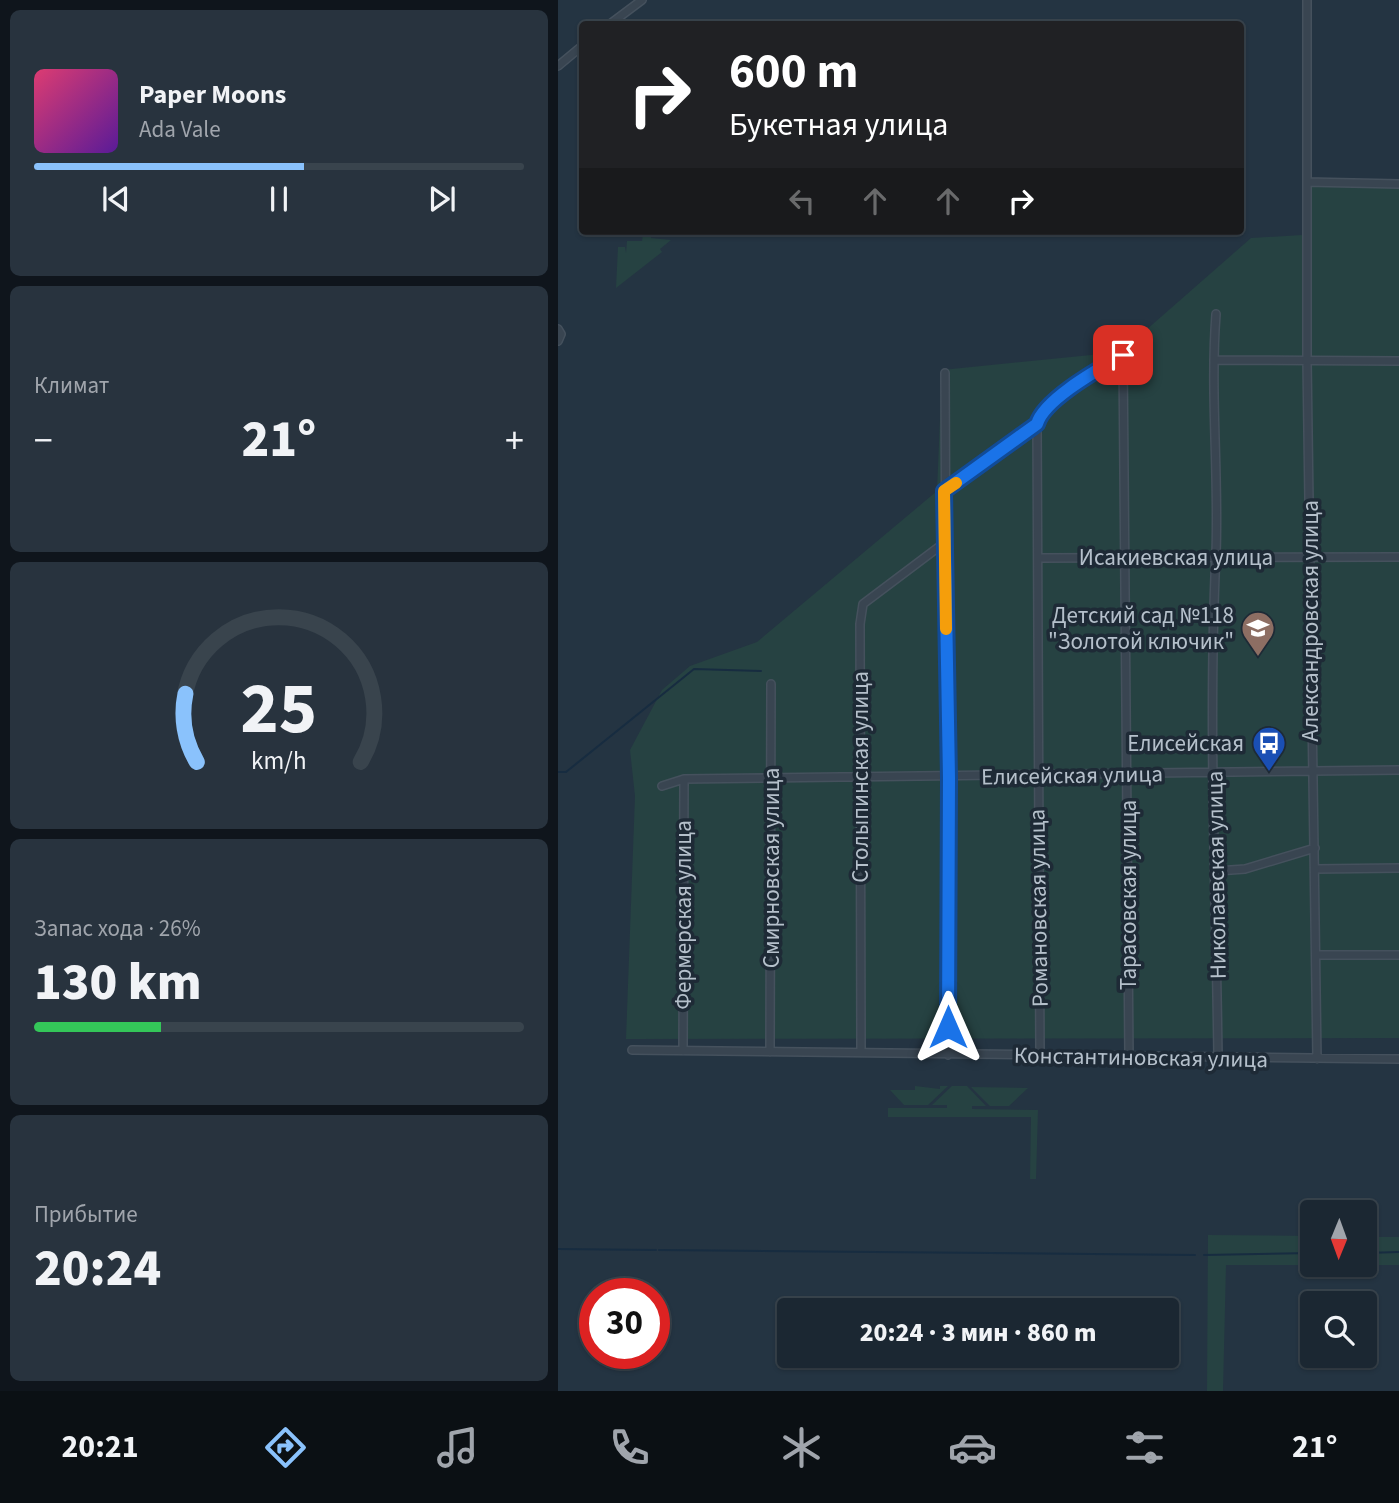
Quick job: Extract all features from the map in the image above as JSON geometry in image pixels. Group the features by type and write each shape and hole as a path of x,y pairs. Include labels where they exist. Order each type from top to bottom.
{"street":[{"path":"614,21 642,0"},
{"name":"Александровская улица","path":"1307,0 1307,361 1317,1059"},
{"path":"558,66 579,48"},
{"path":"1308,183 1399,184"},
{"name":"Николаевская улица","path":"1216,314 1213,692 1218,1058"},
{"path":"558,329 561,334 558,341"},
{"name":"Тарасовская улица","path":"1037,424 1045,409 1123,355 1127,557 1129,1057"},
{"path":"1215,360 1399,361"},
{"path":"945,373 947,457 944,543 949,778 948,1055"},
{"path":"944,491 1037,424"},
{"name":"Романовская улица","path":"1037,424 1040,1056"},
{"name":"Столыпинская улица","path":"861,1052 859,692 863,604 944,543"},
{"name":"Исакиевская улица","path":"1038,558 1399,557"},
{"name":"Смирновская улица","path":"770,1052 771,684"},
{"name":"Елисейская улица","path":"662,786 684,779 1399,771"},
{"name":"Фермерская улица","path":"683,1051 684,779"},
{"path":"1217,871 1245,869 1315,848"},
{"path":"1315,869 1399,868"},
{"path":"1316,956 1399,955"},
{"name":"Константиновская улица","path":"632,1050 1399,1059"}],"green space":[{"path":"1302,181 1399,181 1399,1038 626,1039 635,796 630,750 662,690 690,666 757,642 937,491 942,370 1121,352 1251,238 1302,235"},
{"path":"643,235 671,240 660,249 662,252 616,288 618,247 625,247 626,253 627,241 642,241"},
{"path":"915,1086 940,1089 940,1086 948,1086 928,1105 904,1105 890,1090 915,1090"},
{"path":"952,1086 967,1086 986,1106 972,1106 972,1109 1038,1110 1036,1179 1030,1179 1031,1117 888,1117 888,1108 947,1108 947,1105 932,1105"},
{"path":"971,1087 1028,1088 1009,1106 990,1106"},
{"path":"1208,1235 1300,1236 1300,1265 1226,1265 1223,1391 1207,1391"},
{"path":"1377,1237 1399,1237 1399,1265 1377,1265"}],"waterway":[{"path":"558,772 566,772 694,669 761,671"},
{"path":"558,1249 656,1250"},
{"path":"659,1250 1195,1255"},
{"path":"1377,1253 1399,1252"},
{"path":"1204,1255 1300,1253"}],"slow traffic":[{"path":"946,629 944,491 956,483"}],"place":[{"name":"Детский сад №118 \"Золотой ключик\"","path":"1258,658"},
{"name":"Елисейская","path":"1269,773"}],"route":[{"path":"948,1027 949,778 944,491 1037,424 1045,409 1123,355"}]}
